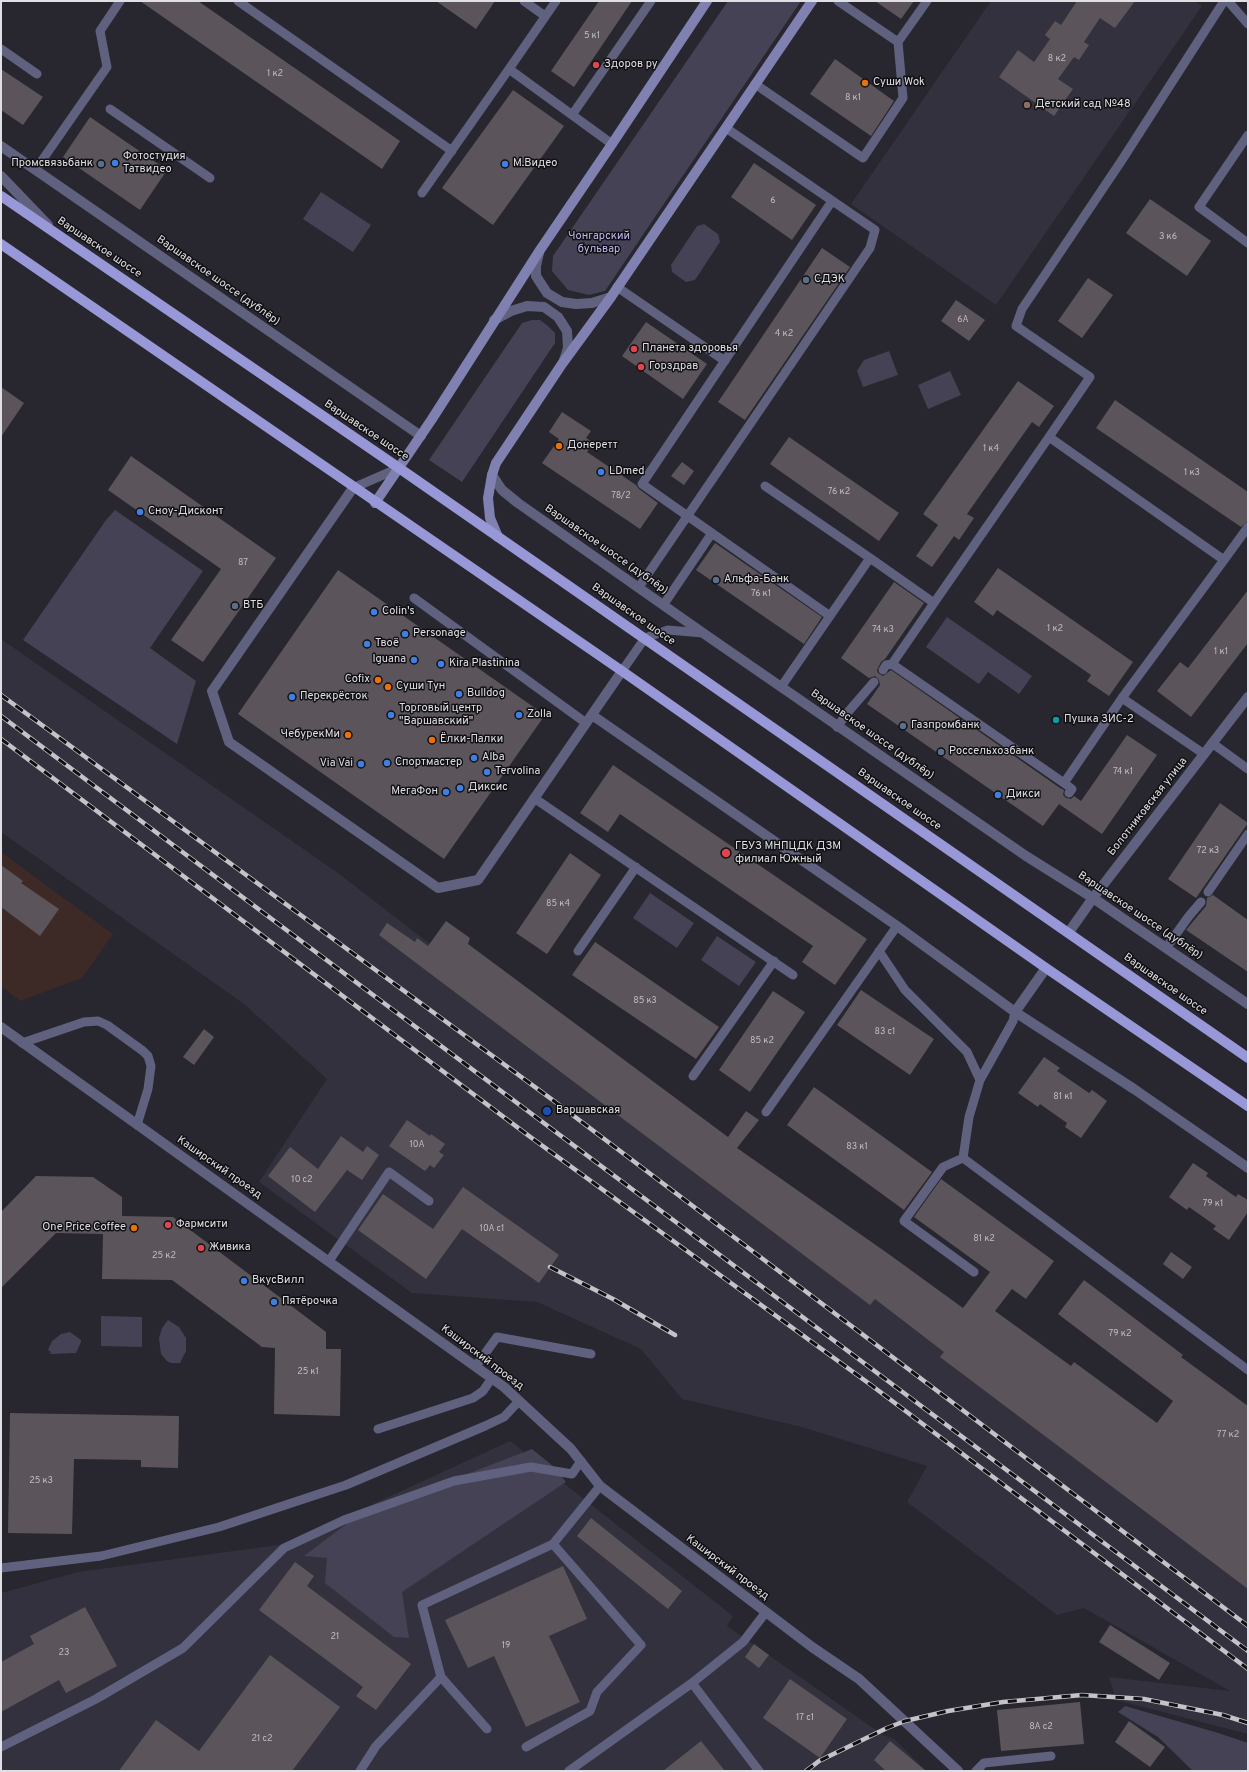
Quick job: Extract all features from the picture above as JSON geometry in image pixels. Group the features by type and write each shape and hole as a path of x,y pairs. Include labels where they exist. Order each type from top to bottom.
{"main road":[{"path":"375,503 421,436 540,250 707,1"},
{"path":"498,537 490,518 488,498 492,475 496,463 562,364 611,297 812,1"},
{"name":"Варшавское шоссе","path":"1,196 645,638 1248,1058"},
{"path":"1,244 155,349 353,488 622,671 1046,968 1248,1106"}],"street":[{"name":"Варшавское шоссе (дублёр)","path":"1,146 421,436"},
{"path":"1,176 55,233"},
{"path":"540,250 536,266 536,276 546,293 562,302 576,304 592,303 611,297"},
{"path":"494,320 511,311 527,306 544,308 558,317 567,331 568,348 562,364"},
{"name":"Варшавское шоссе (дублёр)","path":"492,475 502,490 518,502 837,727 1026,856 1093,898 1248,1004"},
{"path":"353,488 212,691 229,742 438,888 478,880 622,671"},
{"name":"Болотниковская улица","path":"1068,932 1248,698"},
{"path":"589,719 897,926 1015,1012 1134,1089 1248,1168"},
{"path":"1015,1012 1046,968"},
{"name":"Каширский проезд","path":"1,1027 492,1378 519,1400 582,1461 600,1486 812,1647 859,1679 958,1771"}],"lane":[{"path":"36,169 107,67 100,31 120,1"},
{"path":"238,1 452,151"},
{"path":"524,1 545,16"},
{"path":"422,194 556,1"},
{"path":"572,115 652,1"},
{"path":"838,1 898,42"},
{"path":"755,84 863,158 903,98 898,42 927,1"},
{"path":"892,664 1090,377 1016,326 1022,309 1122,160 1224,1"},
{"path":"1228,1 1248,24"},
{"path":"1,49 37,74"},
{"path":"509,69 612,144"},
{"path":"110,109 210,178"},
{"path":"639,587 870,248 875,230 726,128"},
{"path":"1248,135 1199,207 1248,243"},
{"path":"830,616 642,484 832,201"},
{"path":"617,287 725,361"},
{"path":"1049,437 1224,560"},
{"path":"353,488 399,468"},
{"path":"765,486 934,603"},
{"path":"1064,783 1122,698 1248,527"},
{"path":"664,604 712,533"},
{"path":"781,687 870,558"},
{"path":"414,598 589,719"},
{"path":"622,671 645,638 668,630 703,633"},
{"path":"883,670 886,665 892,664 1064,783 1072,789 1069,793"},
{"path":"837,727 874,682"},
{"path":"1122,698 1204,754"},
{"path":"1212,743 1248,769"},
{"path":"534,798 793,974"},
{"path":"1208,892 1248,834"},
{"path":"578,951 636,867"},
{"path":"1166,948 1201,902"},
{"path":"766,1112 897,926"},
{"path":"879,951 905,990 967,1052 980,1080"},
{"path":"693,1076 774,961"},
{"path":"963,1158 969,1117 980,1080 1013,1021 1015,1012"},
{"path":"22,1043 84,1022 98,1021 107,1025 143,1051 148,1056 151,1066 148,1089 137,1125"},
{"path":"963,1158 943,1167 904,1221 974,1272"},
{"path":"963,1158 1248,1370"},
{"path":"329,1261 389,1172 429,1201"},
{"path":"476,1366 497,1337 592,1354"},
{"path":"378,1429 473,1398 482,1391 492,1378"},
{"path":"1,1568 101,1556 219,1527 346,1485 504,1417 519,1400"},
{"path":"1,1747 96,1699 183,1648 284,1548 344,1520 454,1481 531,1467 572,1474 582,1461"},
{"path":"487,1729 441,1677 422,1605 553,1544 600,1486"},
{"path":"526,1747 590,1711 597,1692 642,1645 553,1544"},
{"path":"569,1771 692,1683 744,1642 766,1612"},
{"path":"360,1771 376,1746 441,1677"},
{"path":"692,1683 759,1771"},
{"path":"976,1771 984,1762 1051,1756"}],"shaded area":[{"name":"Детский сад №48","path":"991,1 1195,1 1202,6 996,305 851,204"},
{"path":"1,639 338,873 1248,1575 1248,1734 1116,1700 1109,1677 1230,1691 1084,1608 1057,1615 907,1502 927,1466 802,1427 682,1399 641,1349 537,1302 412,1293 259,1182 327,1079 244,1004 1,832"},
{"path":"1,852 113,934 82,978 20,1001 1,986"},
{"path":"510,1441 733,1616 727,1626 883,1735 894,1739 926,1771 1,1771 1,1593 78,1572 286,1544"}],"green space":[{"name":"Чонгарский бульвар","path":"728,1 801,1 605,291 589,295 568,290 552,271 553,256"},
{"path":"321,192 371,225 353,252 303,219"},
{"path":"704,224 718,234 720,242 695,280 686,282 672,272 671,265 697,226"},
{"path":"532,320 540,320 555,333 555,343 462,482 429,460 522,323"},
{"path":"889,351 898,375 863,387 857,371 864,360"},
{"path":"950,371 961,395 928,409 918,385"},
{"path":"115,510 203,571 150,648 196,681 177,744 23,640 106,520"},
{"path":"947,617 1032,676 1019,694 988,672 979,684 926,647"},
{"path":"650,893 694,923 677,948 633,918"},
{"path":"717,936 756,962 739,986 701,960"},
{"path":"101,1316 142,1317 142,1347 101,1346"},
{"path":"168,1320 179,1327 186,1338 186,1351 180,1363 171,1363 161,1354 159,1338 162,1328"},
{"path":"70,1332 81,1340 76,1353 50,1354 51,1352 48,1350 52,1341 61,1334"},
{"path":"532,1449 553,1466 566,1482 402,1592 409,1638 394,1637 325,1583 327,1558 304,1556 356,1517"},
{"path":"1125,1706 1248,1743 1248,1771 1193,1771 1158,1737 1118,1712"}],"building":[{"path":"140,1 198,1 400,141 382,169"},
{"path":"436,1 495,1 476,29"},
{"path":"599,1 632,1 574,87 551,71"},
{"path":"875,1 914,1 901,19"},
{"path":"1077,1 1135,1 1115,28 1100,18 1084,42 1089,45 1079,60 1074,57 1058,79 1073,89 1054,116 999,77 1018,50 1034,62 1050,39 1045,35 1055,21 1061,25"},
{"path":"835,59 894,101 871,136 810,94"},
{"path":"1,69 43,97 23,125 1,110"},
{"path":"513,90 564,126 493,225 442,188"},
{"name":"Фотостудия Татвидео","path":"90,117 167,170 140,210 63,157"},
{"path":"754,163 816,205 792,240 731,197"},
{"path":"1150,199 1211,241 1187,276 1126,233"},
{"path":"822,248 850,267 745,420 718,402"},
{"path":"1088,278 1113,295 1082,338 1058,321"},
{"path":"956,300 985,320 969,341 941,321"},
{"path":"646,322 707,364 683,399 622,356"},
{"path":"1018,381 1054,406 1039,427 1032,422 967,514 974,518 959,540 954,536 932,567 916,556 938,525 923,514"},
{"path":"1,387 24,403 1,437"},
{"path":"1115,400 1248,492 1248,521 1241,527 1096,428"},
{"path":"562,412 591,431 586,438 594,443 587,452 636,485 658,503 640,529 542,463 559,439 549,432"},
{"path":"789,437 899,513 879,541 770,464"},
{"path":"131,456 276,558 203,662 171,640 221,569 108,490"},
{"path":"682,462 694,471 684,485 671,476"},
{"path":"715,543 822,617 804,644 696,570"},
{"path":"998,568 1133,662 1109,696 1087,681 1091,675 997,610 993,616 974,602"},
{"name":"Торговый центр \"Варшавский\"","path":"338,570 545,715 444,859 238,714"},
{"path":"894,582 924,603 885,659 881,662 877,670 878,673 883,676 891,670 1064,790 1063,795 1066,798 1071,799 1074,796 1081,801 1127,735 1157,755 1102,834 1059,804 1043,826 867,704 880,685 879,680 875,676 869,678 841,658"},
{"path":"1248,590 1248,643 1191,717 1157,691 1180,662 1188,668"},
{"path":"613,765 867,939 835,985 802,962 813,946 620,814 608,832 580,813"},
{"path":"1220,803 1248,823 1196,898 1168,879"},
{"path":"570,853 601,875 547,954 516,933"},
{"path":"1,865 23,881 21,883 59,909 40,936 1,907"},
{"path":"1213,895 1248,920 1248,972 1186,930 1206,906 1207,898"},
{"path":"446,921 470,938 468,944 728,1137 746,1111 759,1120 737,1148 963,1308 990,1272 914,1217 941,1179 1054,1261 1026,1299 1012,1289 995,1311 1071,1366 1074,1362 1157,1423 1173,1401 1058,1314 1084,1280 1183,1355 1181,1357 1248,1406 1248,1589 940,1357 944,1352 875,1299 870,1305 379,935 387,923 415,942 417,938 428,946"},
{"path":"595,942 719,1027 696,1059 572,975"},
{"path":"861,990 934,1039 910,1075 837,1025"},
{"path":"773,991 805,1012 750,1092 719,1070"},
{"path":"204,1029 214,1037 194,1065 183,1057"},
{"path":"1044,1057 1060,1068 1057,1071 1089,1093 1092,1090 1107,1101 1081,1138 1065,1127 1067,1123 1040,1104 1038,1107 1018,1093"},
{"path":"814,1087 932,1172 904,1210 787,1125"},
{"path":"407,1120 430,1136 431,1134 445,1144 439,1152 444,1155 434,1168 430,1165 425,1171 389,1146"},
{"path":"341,1136 363,1152 367,1146 379,1155 362,1180 347,1170 315,1212 268,1176 290,1147 318,1169"},
{"path":"1193,1163 1208,1173 1206,1176 1236,1197 1238,1194 1248,1200 1248,1212 1229,1240 1213,1229 1216,1226 1189,1207 1187,1210 1169,1197"},
{"path":"36,1176 93,1177 122,1197 122,1216 173,1217 326,1332 326,1349 341,1349 340,1416 274,1414 275,1348 262,1347 172,1280 102,1279 103,1234 56,1233 1,1288 1,1212"},
{"path":"463,1187 559,1255 539,1283 462,1229 426,1279 358,1230 383,1194 433,1229"},
{"path":"1171,1252 1192,1267 1183,1279 1163,1264"},
{"path":"10,1413 179,1416 178,1468 141,1467 141,1460 74,1459 72,1534 8,1533"},
{"path":"591,1518 682,1591 668,1609 577,1536"},
{"path":"295,1562 314,1576 307,1586 411,1664 376,1710 356,1696 363,1687 259,1610"},
{"path":"563,1566 587,1619 549,1636 580,1702 526,1727 494,1656 468,1668 445,1620"},
{"path":"85,1607 117,1666 66,1693 59,1680 1,1712 1,1662 34,1644 30,1636"},
{"path":"1110,1625 1170,1663 1159,1680 1099,1642"},
{"path":"754,1644 769,1655 759,1668 745,1657"},
{"path":"270,1655 340,1707 292,1771 119,1771 156,1720 199,1751"},
{"path":"790,1679 847,1719 820,1758 763,1718"},
{"path":"1080,1702 1084,1744 1001,1751 997,1710"},
{"path":"1129,1721 1165,1747 1150,1767 1115,1742"},
{"path":"701,1741 725,1771 663,1771"},
{"path":"890,1741 926,1771 886,1771 874,1760"}],"railway":[{"path":"1,695 554,1101 1248,1626"},
{"path":"1,716 1248,1651"},
{"path":"1,739 529,1136 871,1385 1248,1669"},
{"path":"550,1267 613,1299 675,1335"},
{"path":"806,1771 819,1761 887,1728 905,1721 948,1711 1003,1702 1082,1695 1144,1699 1223,1715 1248,1723"}],"place":[{"name":"Здоров ру","path":"596,65"},
{"name":"Суши Wok","path":"865,83"},
{"name":"Детский сад №48","path":"1027,105"},
{"name":"Фотостудия Татвидео","path":"115,163"},
{"name":"Промсвязьбанк","path":"101,164"},
{"name":"М.Видео","path":"505,164"},
{"name":"СДЭК","path":"806,280"},
{"name":"Планета здоровья","path":"634,349"},
{"name":"Горздрав","path":"641,367"},
{"name":"Донеретт","path":"559,446"},
{"name":"LDmed","path":"601,472"},
{"name":"Сноу-Дисконт","path":"140,512"},
{"name":"Альфа-Банк","path":"716,580"},
{"name":"ВТБ","path":"235,606"},
{"name":"Colin's","path":"374,612"},
{"name":"Personage","path":"405,634"},
{"name":"Твоё","path":"367,644"},
{"name":"Iguana","path":"414,660"},
{"name":"Kira Plastinina","path":"441,664"},
{"name":"Cofix","path":"378,680"},
{"name":"Суши Тун","path":"388,687"},
{"name":"Bulldog","path":"459,694"},
{"name":"Перекрёсток","path":"292,697"},
{"name":"Торговый центр \"Варшавский\"","path":"391,715"},
{"name":"Zolla","path":"519,715"},
{"name":"Пушка ЗИС-2","path":"1056,720"},
{"name":"Газпромбанк","path":"903,726"},
{"name":"ЧебурекМи","path":"348,735"},
{"name":"Ёлки-Палки","path":"432,740"},
{"name":"Россельхозбанк","path":"941,752"},
{"name":"Alba","path":"474,758"},
{"name":"Спортмастер","path":"387,763"},
{"name":"Via Vai","path":"361,764"},
{"name":"Tervolina","path":"487,772"},
{"name":"Диксис","path":"460,788"},
{"name":"МегаФон","path":"446,792"},
{"name":"Дикси","path":"998,795"},
{"name":"ГБУЗ МНПЦДК ДЗМ филиал Южный","path":"726,853"},
{"name":"Варшавская","path":"547,1111"},
{"name":"Фармсити","path":"168,1225"},
{"name":"One Price Coffee","path":"134,1228"},
{"name":"Живика","path":"201,1248"},
{"name":"ВкусВилл","path":"244,1281"},
{"name":"Пятёрочка","path":"274,1302"}]}
